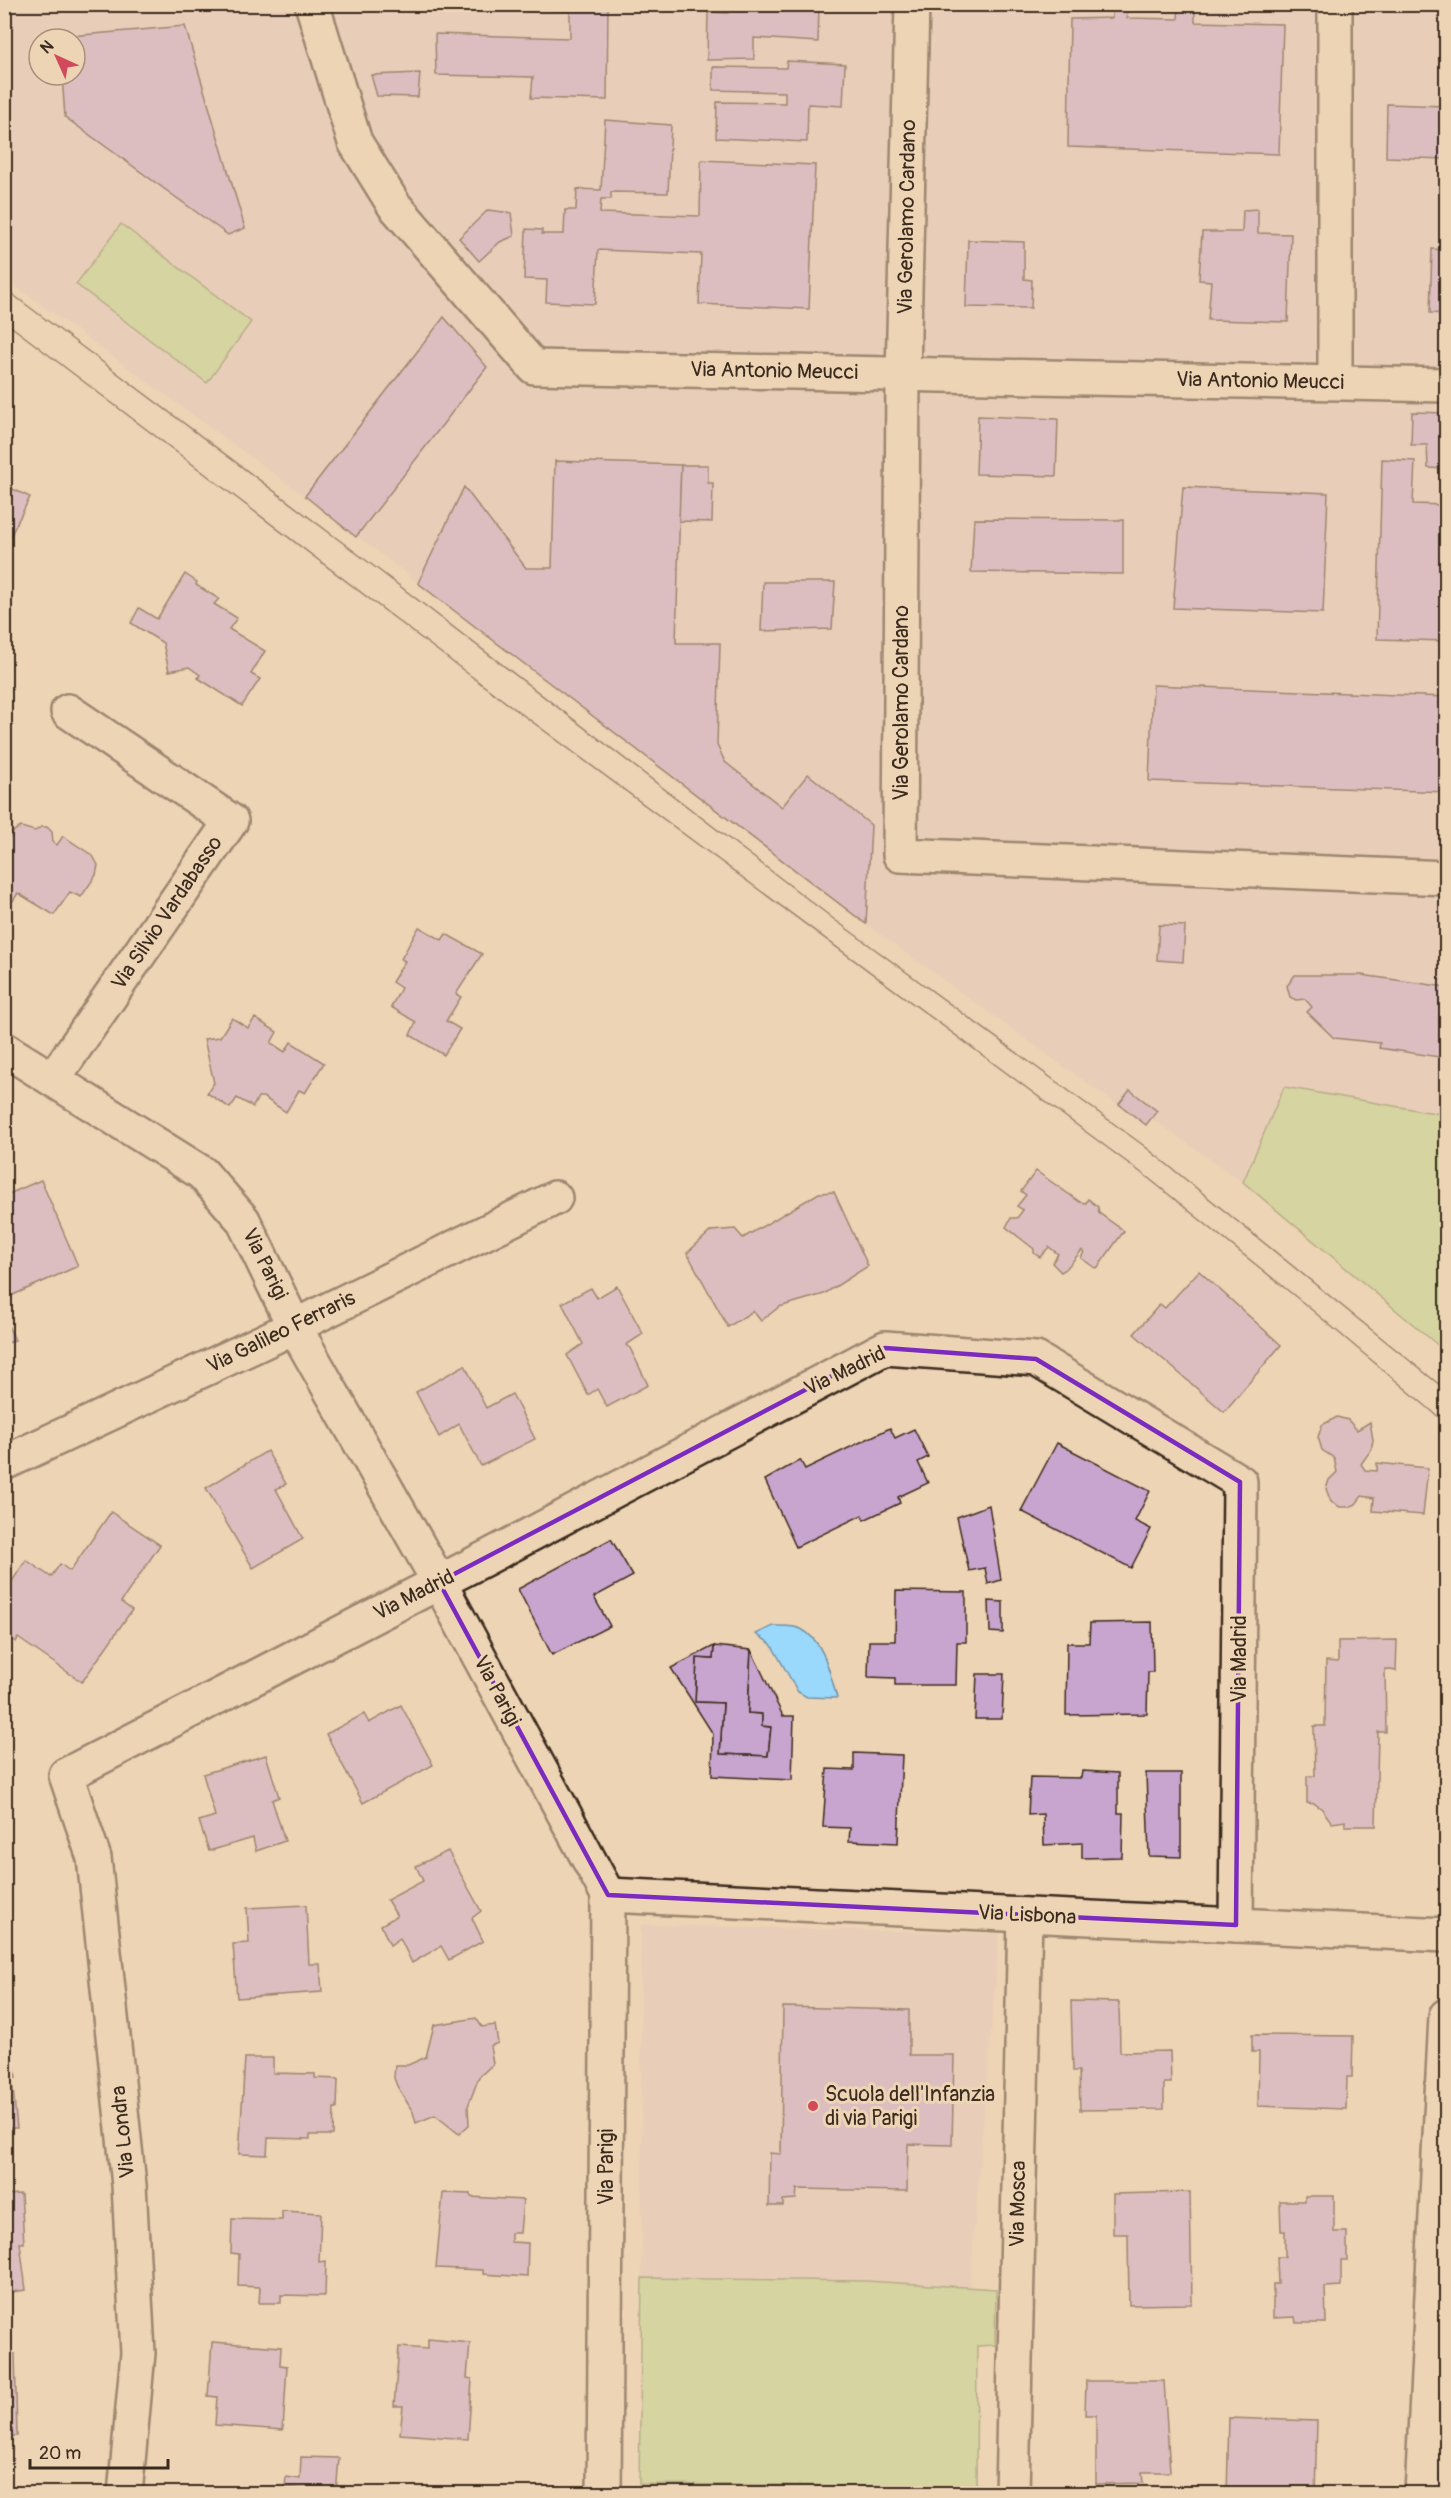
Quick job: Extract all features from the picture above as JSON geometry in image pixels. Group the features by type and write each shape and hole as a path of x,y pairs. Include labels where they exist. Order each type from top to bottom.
{"street":[{"name":"Via Antonio Meucci","path":"312,4 355,142 394,205 534,367 1446,385"},
{"name":"Via Gerolamo Cardano","path":"912,4 903,374 900,855 1446,878"},
{"path":"1335,4 1335,382"},
{"name":"Via Silvio Vardabasso","path":"23,1067 231,821 68,711"},
{"name":"Via Parigi","path":"23,1067 202,1173 243,1220 294,1326 439,1582 608,1895 604,2493"},
{"name":"Via Galileo Ferraris","path":"4,1463 294,1326 555,1198"},
{"name":"Via Madrid","path":"66,1775 885,1348 1036,1359 1240,1482 1236,1924"},
{"name":"Via Londra","path":"66,1775 94,1858 129,2185 138,2353 125,2493"},
{"name":"Via Lisbona","path":"608,1895 1446,1935"},
{"name":"Via Mosca","path":"1012,2493 1025,1915"},
{"path":"1422,2493 1446,2016"}],"highlighted area":[{"path":"885,1348 1036,1359 1240,1482 1236,1925 608,1895 439,1582"}],"shaded area":[{"path":"5,5 1446,5 1446,1115 1284,1087 1243,1182 1151,1118 1146,1125 866,924 305,496 5,278"},
{"name":"Scuola dell'Infanzia di via Parigi","path":"641,1925 999,1934 969,2288 867,2281 642,2278"}],"green space":[{"path":"121,224 251,322 207,383 76,284"},
{"path":"1284,1087 1446,1115 1446,1352 1243,1182"},
{"path":"642,2278 867,2281 996,2289 995,2345 977,2346 976,2487 639,2484"}],"water":[{"path":"773,1626 798,1628 809,1634 825,1659 837,1698 807,1697 798,1692 771,1644 756,1634"}],"building":[{"path":"541,4 608,4 607,100 531,98 533,77 436,75 435,34 570,38 570,11 541,9"},
{"path":"729,4 819,6 818,42 754,38 754,59 707,60 708,12 728,13"},
{"path":"1112,4 1128,5 1127,18 1178,19 1179,4 1195,4 1195,22 1283,24 1279,154 1068,147 1070,19 1112,18"},
{"path":"185,26 245,228 228,235 65,117 63,87 87,87 87,35"},
{"path":"787,61 845,64 843,106 808,104 807,142 716,138 717,102 785,103 785,92 713,90 713,67 786,68"},
{"path":"420,73 418,97 377,96 371,75"},
{"path":"1387,104 1446,106 1446,159 1386,157"},
{"path":"605,120 671,125 668,193 611,192 611,199 601,199 600,213 700,216 701,160 815,165 809,309 699,304 701,254 598,250 595,304 546,302 547,280 524,279 526,229 542,230 542,234 564,234 565,210 576,210 577,189 601,190"},
{"path":"1258,209 1258,233 1291,234 1288,322 1208,320 1211,281 1199,280 1202,232 1242,232 1243,210"},
{"path":"488,210 511,213 514,236 500,242 479,261 459,238"},
{"path":"968,240 1024,242 1024,279 1032,280 1031,308 966,307"},
{"path":"1432,249 1446,250 1446,314 1430,313"},
{"path":"444,317 487,367 356,537 305,496"},
{"path":"1412,412 1446,413 1446,469 1428,468 1427,445 1411,445"},
{"path":"978,416 1058,419 1056,476 976,474"},
{"path":"1382,459 1415,461 1413,504 1446,505 1446,641 1377,639"},
{"path":"555,461 681,465 676,643 720,643 717,745 725,762 782,807 808,774 871,825 866,924 418,583 464,487 526,568 552,568"},
{"path":"681,465 708,465 708,483 713,483 712,522 679,521"},
{"path":"4,485 30,497 4,549"},
{"path":"1183,487 1328,493 1323,613 1173,608"},
{"path":"974,519 1123,520 1123,574 971,572"},
{"path":"185,574 197,582 196,585 219,599 214,604 237,618 229,629 265,651 251,674 260,679 242,706 198,678 200,675 189,667 169,671 163,643 131,623 139,608 157,619"},
{"path":"763,582 835,582 832,629 761,631"},
{"path":"1153,685 1446,697 1446,792 1149,781"},
{"path":"21,827 35,831 41,827 47,827 52,832 53,842 57,845 63,836 93,856 98,865 96,875 81,897 70,892 54,915 18,893 13,901 4,894 4,862 11,852 4,849 4,844 15,830"},
{"path":"1159,925 1185,926 1183,962 1157,960"},
{"path":"419,927 442,940 446,934 482,954 456,994 461,997 446,1021 460,1029 444,1055 410,1035 416,1022 391,1007 401,988 392,982 405,961 401,959"},
{"path":"1295,975 1361,975 1446,987 1446,1058 1379,1048 1380,1043 1334,1038 1307,1012 1312,1007 1305,999 1296,1000 1290,997 1287,986"},
{"path":"232,1018 248,1028 255,1018 277,1032 271,1043 285,1052 291,1042 324,1063 305,1093 299,1090 286,1112 263,1097 258,1097 253,1107 237,1098 230,1108 207,1093 214,1083 204,1039 220,1037"},
{"path":"1130,1090 1157,1111 1146,1125 1119,1104"},
{"path":"1036,1171 1080,1202 1086,1203 1088,1199 1098,1207 1099,1213 1124,1231 1098,1267 1095,1268 1081,1258 1084,1252 1082,1250 1061,1272 1052,1263 1058,1254 1049,1247 1040,1257 1034,1253 1034,1249 1006,1227 1011,1218 1017,1218 1023,1210 1017,1206 1026,1195 1021,1191"},
{"path":"41,1180 78,1266 4,1299 4,1196"},
{"path":"834,1192 868,1266 824,1294 779,1307 761,1321 753,1311 728,1327 687,1253 711,1231 735,1229 743,1238 819,1193"},
{"path":"1199,1271 1281,1345 1224,1412 1134,1334 1160,1304 1165,1308"},
{"path":"617,1286 643,1334 626,1345 630,1348 648,1385 607,1407 597,1389 588,1395 567,1355 583,1344 562,1303 591,1288 597,1298"},
{"path":"4,1318 15,1340 4,1345"},
{"path":"465,1365 486,1408 512,1394 535,1439 481,1466 459,1424 439,1437 416,1392"},
{"path":"1337,1417 1348,1420 1357,1430 1370,1422 1373,1440 1371,1450 1361,1464 1365,1470 1377,1471 1377,1463 1428,1468 1423,1515 1373,1511 1374,1498 1362,1496 1356,1504 1350,1507 1340,1507 1331,1502 1326,1489 1329,1480 1337,1472 1334,1458 1322,1450 1318,1437 1322,1425"},
{"path":"890,1428 895,1438 914,1429 928,1457 918,1462 928,1483 898,1497 900,1503 864,1520 862,1515 796,1547 765,1480 800,1460 805,1469"},
{"path":"1057,1443 1150,1491 1135,1521 1151,1529 1131,1568 1021,1511"},
{"path":"267,1451 286,1484 276,1489 303,1539 253,1568 206,1488"},
{"path":"989,1505 1001,1580 988,1584 985,1568 969,1571 957,1517"},
{"path":"111,1512 160,1545 121,1602 132,1610 82,1682 18,1638 16,1642 12,1639 7,1646 4,1645 4,1578 11,1583 26,1560 51,1577 60,1564 70,1571"},
{"path":"611,1539 633,1576 594,1597 610,1626 552,1655 518,1589"},
{"path":"896,1591 966,1592 966,1642 957,1642 956,1685 895,1685 895,1678 868,1677 869,1641 895,1641"},
{"path":"989,1601 1003,1602 1003,1633 990,1632"},
{"path":"1152,1622 1153,1672 1148,1672 1147,1714 1066,1715 1067,1643 1089,1643 1090,1623"},
{"path":"1397,1640 1396,1671 1385,1669 1386,1732 1378,1732 1376,1826 1345,1826 1345,1821 1332,1823 1322,1809 1315,1804 1307,1803 1307,1776 1315,1776 1314,1726 1325,1726 1326,1661 1338,1662 1338,1641"},
{"path":"714,1646 751,1650 748,1713 762,1714 762,1726 771,1727 768,1756 720,1754 723,1703 695,1702 697,1658 713,1659"},
{"path":"714,1646 713,1659 697,1658 695,1702 723,1703 720,1754 768,1756 771,1727 762,1726 762,1714 748,1713 751,1650 783,1716 794,1716 792,1780 712,1776 713,1734 671,1668"},
{"path":"977,1674 1004,1674 1002,1719 975,1719"},
{"path":"401,1705 433,1765 363,1803 326,1734 364,1714 369,1723"},
{"path":"854,1753 902,1755 898,1843 849,1841 850,1828 823,1827 827,1769 854,1770"},
{"path":"266,1755 279,1797 272,1800 285,1841 256,1851 253,1838 209,1851 199,1821 215,1816 203,1774"},
{"path":"1082,1771 1118,1773 1118,1813 1123,1813 1122,1857 1082,1858 1082,1843 1044,1845 1043,1814 1028,1815 1030,1777 1081,1778"},
{"path":"1146,1773 1181,1773 1181,1857 1149,1856"},
{"path":"448,1851 481,1911 472,1918 483,1941 449,1960 441,1946 412,1963 400,1938 390,1945 381,1925 397,1916 387,1900 423,1881 416,1866"},
{"path":"306,1905 309,1964 320,1964 322,1992 237,1998 233,1944 249,1943 247,1908"},
{"path":"1071,2001 1119,2002 1120,2052 1170,2051 1171,2083 1164,2083 1164,2109 1080,2110 1079,2071 1073,2071"},
{"path":"783,2007 909,2010 909,2055 954,2055 952,2145 908,2144 907,2191 797,2189 796,2199 783,2200 783,2206 769,2206 770,2153 781,2154"},
{"path":"476,2018 482,2027 495,2025 498,2043 490,2046 493,2064 479,2077 468,2106 469,2125 459,2134 435,2115 416,2123 413,2112 394,2078 395,2065 408,2065 426,2057 434,2025"},
{"path":"9,2031 16,2078 12,2079 17,2128 4,2128 4,2032"},
{"path":"1252,2035 1353,2036 1352,2077 1347,2077 1346,2109 1258,2106 1259,2052 1252,2052"},
{"path":"245,2058 273,2058 273,2073 315,2074 315,2078 338,2079 333,2135 310,2135 310,2139 268,2138 267,2155 239,2154"},
{"path":"1190,2192 1192,2304 1129,2305 1128,2234 1113,2234 1113,2194"},
{"path":"443,2193 523,2200 520,2233 511,2233 511,2242 528,2243 527,2277 483,2274 483,2270 436,2268"},
{"path":"21,2194 24,2243 20,2243 26,2290 4,2293 4,2195"},
{"path":"1305,2196 1334,2196 1334,2232 1347,2232 1347,2260 1341,2260 1341,2286 1325,2287 1326,2323 1296,2323 1295,2317 1273,2318 1273,2284 1278,2284 1277,2257 1285,2257 1285,2231 1281,2231 1280,2201 1305,2201"},
{"path":"282,2211 321,2213 319,2262 326,2261 325,2296 281,2295 281,2303 259,2303 260,2287 238,2286 239,2254 231,2253 232,2219 282,2220"},
{"path":"428,2339 470,2343 467,2378 472,2379 468,2439 400,2434 403,2406 394,2406 399,2347 428,2349"},
{"path":"212,2342 281,2347 280,2365 287,2366 283,2430 215,2425 217,2397 208,2396"},
{"path":"4,2354 15,2354 17,2436 4,2437"},
{"path":"1086,2381 1164,2381 1170,2472 1142,2472 1143,2483 1096,2484 1096,2415 1085,2415"},
{"path":"1229,2418 1317,2421 1315,2494 1227,2494"},
{"path":"301,2457 339,2458 336,2494 304,2494 305,2489 285,2488 286,2477 300,2479"},
{"path":"244,2486 305,2489 304,2494 243,2494"}],"tram line":[{"path":"4,288 367,561 835,920 1143,1145 1446,1390"},
{"path":"4,321 492,692 1147,1177 1306,1305 1446,1423"}],"place":[{"name":"Scuola dell'Infanzia di via Parigi","path":"813,2106"}]}
